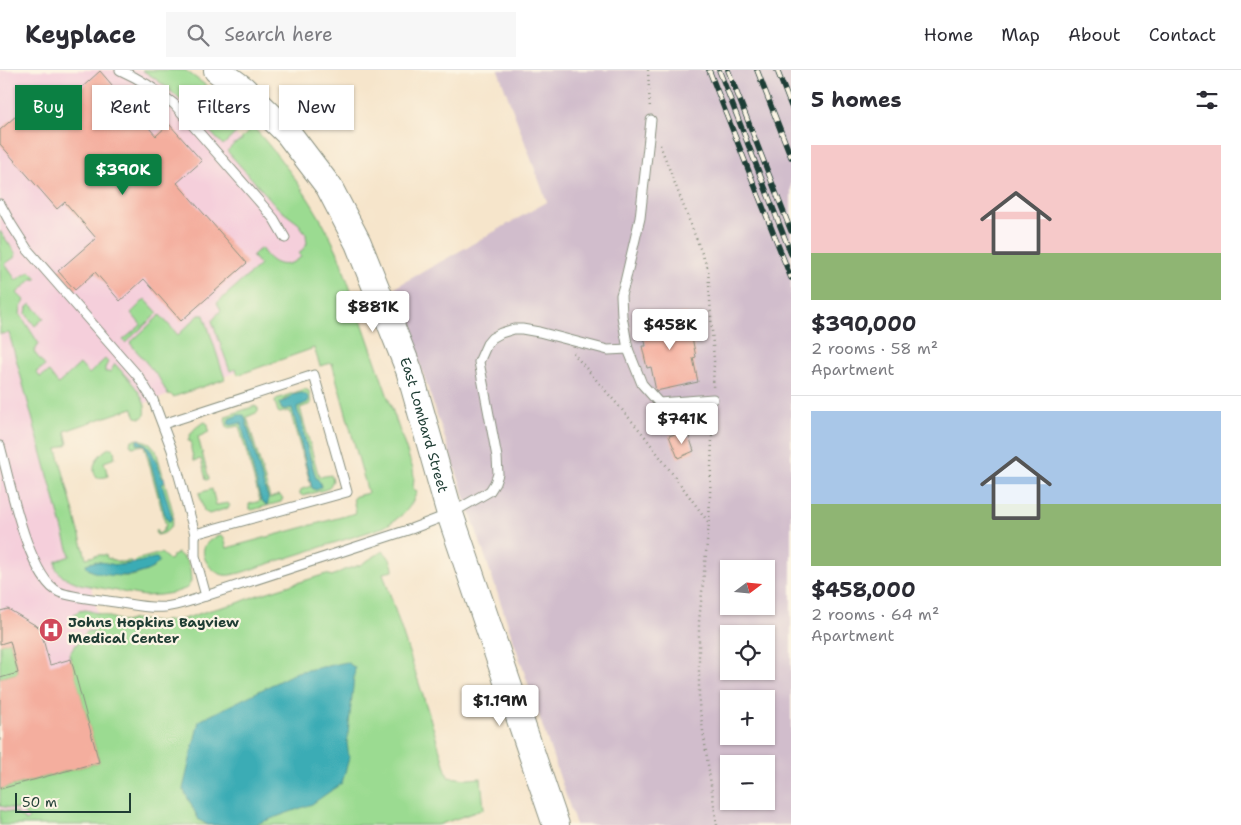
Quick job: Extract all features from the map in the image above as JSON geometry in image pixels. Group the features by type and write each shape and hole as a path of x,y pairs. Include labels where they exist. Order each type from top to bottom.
{"main road":[{"name":"East Lombard Street","path":"217,70 243,89 288,133 330,187 358,243 409,370 450,514 556,825"}],"lane":[{"path":"120,70 157,90 174,104 264,206 285,238"},
{"path":"651,120 640,218 626,282 621,295 622,316 628,349 642,384 659,403 713,399"},
{"path":"0,204 27,249 138,376 153,400 172,450 195,534 195,556 206,596"},
{"path":"0,446 25,538 38,568 54,589 64,594 156,607 174,606 373,542 450,514 490,490 498,474 497,457 479,362 487,344 492,338 514,329 539,332 608,350 628,349"},
{"path":"163,424 314,375 347,492 195,534"}],"path":[{"path":"648,70 651,120 708,269 714,361 709,523 699,622 699,704 717,825"},
{"path":"560,337 643,434 709,523"}],"shaded area":[{"path":"0,70 154,70 179,88 179,130 231,130 254,153 315,243 243,370 51,435 154,825 0,825"},
{"path":"498,70 791,70 791,825 576,825 394,288 547,202"}],"green space":[{"path":"142,70 185,70 205,85 179,85 179,99 169,90 169,85 164,85"},
{"path":"209,130 239,130 223,145"},
{"path":"250,130 256,130 301,187 329,234 337,251 413,469 413,489 417,491 405,512 384,527 240,573 226,575 212,569 204,557 204,548 212,539 218,536 223,537 227,548 356,513 353,498 368,493 332,363 320,366 314,348 238,375 236,369 230,371 212,321 221,310 217,303 260,265 252,256 261,248 274,262 284,265 301,257 299,254 307,244 306,234 299,224 279,209 227,151 234,144 242,140"},
{"path":"0,231 16,254 15,257 5,264 16,280 30,271 37,278 35,280 33,278 17,293 25,301 21,307 20,314 39,344 34,352 45,366 36,372 40,377 49,372 58,384 80,364 89,374 105,359 108,362 105,372 110,372 115,364 136,388 144,401 145,415 141,418 136,417 132,408 65,431 68,444 57,449 86,558 106,555 107,558 120,562 131,561 132,563 115,565 95,561 88,569 121,576 131,576 153,568 141,562 134,563 135,560 161,553 169,560 177,553 187,561 190,569 191,581 185,589 173,593 144,596 80,584 63,577 56,569 56,561 70,556 9,333 0,334"},
{"path":"145,299 158,313 125,343 123,340 141,325 131,313"},
{"path":"31,304 44,318 35,326 26,314 27,307"},
{"path":"160,315 178,335 199,315 204,315 225,379 173,397 170,394 168,395 159,378 130,343"},
{"path":"305,389 309,391 311,404 300,408 319,477 331,475 333,480 327,489 303,496 300,494 302,489 311,486 290,411 278,412 276,399","holes":["302,393 297,411 316,478 318,479 312,488 292,408 282,410 283,400"]},
{"path":"255,406 258,408 258,412 247,417 270,498 279,495 283,498 281,502 252,510 249,508 249,504 260,501 239,426 228,428 225,420 226,416","holes":["245,417 268,497 261,500 241,422 231,425"]},
{"path":"205,422 208,424 209,432 198,437 209,479 206,480 201,459 194,461 191,441 188,441 194,430"},
{"path":"140,439 150,443 156,450 173,512 173,521 170,528 165,533 157,535 155,532 157,529 159,534 164,531 166,526 144,445 132,447 130,444 132,440"},
{"path":"109,448 114,450 115,458 104,462 108,476 97,478 94,465 98,457"},
{"path":"212,489 216,505 228,503 230,506 209,514 204,511 199,493"},
{"path":"383,551 390,560 393,571 383,573 448,777 481,778 484,809 438,825 0,825 0,810 16,813 26,821 29,818 19,810 0,806 0,789 99,762 69,654 88,631 96,629 97,622 89,619 82,624 73,618 74,614 86,610 125,622 135,619 156,622 184,619 326,574 332,576 360,565"},
{"path":"10,641 18,673 0,678 0,644"}],"water":[{"path":"302,393 307,396 308,402 297,407 297,409 316,478 320,482 321,487 316,490 312,488 292,408 282,410 279,403 289,399 292,395"},
{"path":"238,415 244,415 245,417 268,497 268,504 266,505 261,500 241,423 228,424 229,419"},
{"path":"140,439 150,448 159,467 161,477 164,477 165,482 162,484 172,517 170,521 168,521 164,512 147,449 144,444 137,444 137,440"},
{"path":"157,558 159,561 151,569 128,576 93,572 86,564 98,562 122,565"},
{"path":"347,662 355,668 347,743 349,758 342,783 312,804 254,825 208,825 199,820 183,789 199,721 297,672"}],"building":[{"path":"100,71 112,85 92,85 92,130 151,130 156,136 162,130 169,130 169,124 202,161 177,183 247,263 181,321 144,279 120,301 95,272 75,290 58,271 96,238 65,202 57,209 0,144 0,130 15,117 15,130 82,130 82,87"},
{"path":"687,313 696,357 693,358 698,382 656,391 651,367 647,368 642,346 646,346 641,321"},
{"path":"681,432 683,438 689,436 694,451 678,458 669,436"},
{"path":"8,609 40,628 50,665 71,659 99,762 0,789 0,678 18,673 10,641 0,644 0,611"}],"railway":[{"path":"709,70 791,278"},
{"path":"719,70 791,254"},
{"path":"728,70 791,231"},
{"path":"757,70 791,157"},
{"path":"777,70 791,106"}],"place":[{"name":"Johns Hopkins Bayview Medical Center","path":"51,630"}]}
